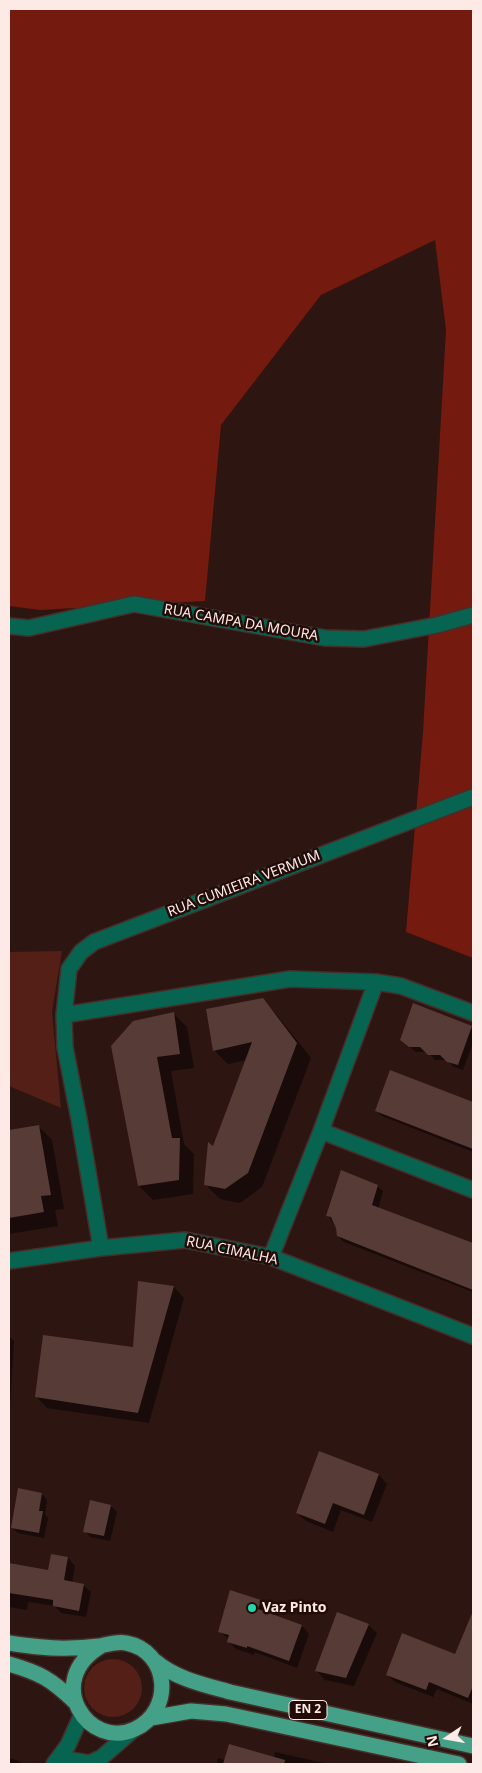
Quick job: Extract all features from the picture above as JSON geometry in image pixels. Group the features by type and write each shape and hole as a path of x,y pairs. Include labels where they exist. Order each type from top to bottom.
{"main road":[{"name":"EN 2","path":"9,1643 37,1647 68,1648 126,1643 139,1648 166,1670 204,1685 473,1746"},
{"path":"78,1708 73,1688 74,1675 80,1663 89,1653 101,1646"},
{"name":"EN 2","path":"9,1664 35,1672 58,1685 92,1724 105,1731 119,1733 143,1725 151,1718 158,1706 162,1693 162,1679 158,1667 149,1656"},
{"name":"EN 2","path":"151,1718 191,1711 226,1714 459,1764"}],"street":[{"name":"RUA CAMPA DA MOURA","path":"9,626 28,628 134,604 325,638 364,639 437,625 473,615"},
{"name":"RUA CUMIEIRA VERMUM","path":"101,1248 80,1119 65,1047 64,1015 69,969 81,952 94,942 473,797"},
{"path":"64,1015 290,978 376,982 401,986 473,1013"},
{"path":"271,1257 321,1131 376,982"},
{"path":"321,1131 473,1190"},
{"name":"RUA CIMALHA","path":"9,1260 101,1248 185,1240 271,1257 473,1336"},
{"path":"54,1764 68,1745 78,1708"},
{"path":"54,1764 72,1760 89,1763 101,1758 132,1730"}],"shaded area":[{"path":"9,9 473,9 473,958 406,932 423,732 446,330 435,240 321,295 221,425 205,601 40,610 9,606"},
{"path":"62,951 52,1012 61,1108 9,1086 9,952"},
{"path":"113,1659 124,1661 137,1672 142,1688 140,1699 129,1712 113,1717 102,1715 89,1704 84,1688 86,1677 97,1664"}],"building":[{"path":"263,998 297,1043 248,1173 225,1189 204,1185 208,1142 213,1146 252,1042 213,1051 206,1009"},
{"path":"413,1003 472,1026 458,1065 447,1062 440,1055 428,1055 420,1047 409,1047 400,1040"},
{"path":"174,1012 180,1054 157,1057 172,1138 180,1138 179,1180 138,1186 111,1046 133,1021"},
{"path":"390,1070 473,1102 473,1149 375,1111"},
{"path":"39,1125 51,1195 41,1196 44,1212 9,1218 9,1130"},
{"path":"341,1170 378,1185 372,1205 473,1243 473,1290 337,1236 331,1217 326,1216"},
{"path":"138,1281 174,1286 138,1413 35,1397 43,1335 133,1347"},
{"path":"319,1451 379,1474 364,1515 333,1503 325,1524 296,1513"},
{"path":"18,1488 42,1493 39,1511 43,1511 39,1533 11,1528"},
{"path":"90,1500 111,1505 104,1536 83,1532"},
{"path":"51,1554 68,1557 64,1580 84,1584 79,1611 53,1606 53,1600 9,1593 9,1563 48,1570"},
{"path":"230,1590 261,1600 258,1609 302,1625 289,1661 247,1646 247,1648 227,1642 229,1635 218,1632"},
{"path":"473,1611 473,1686 468,1698 429,1682 426,1690 386,1675 402,1633 455,1654"},
{"path":"337,1612 369,1624 346,1678 315,1671"},
{"path":"229,1744 285,1760 284,1764 223,1764"}],"place":[{"name":"Vaz Pinto","path":"252,1608"}]}
